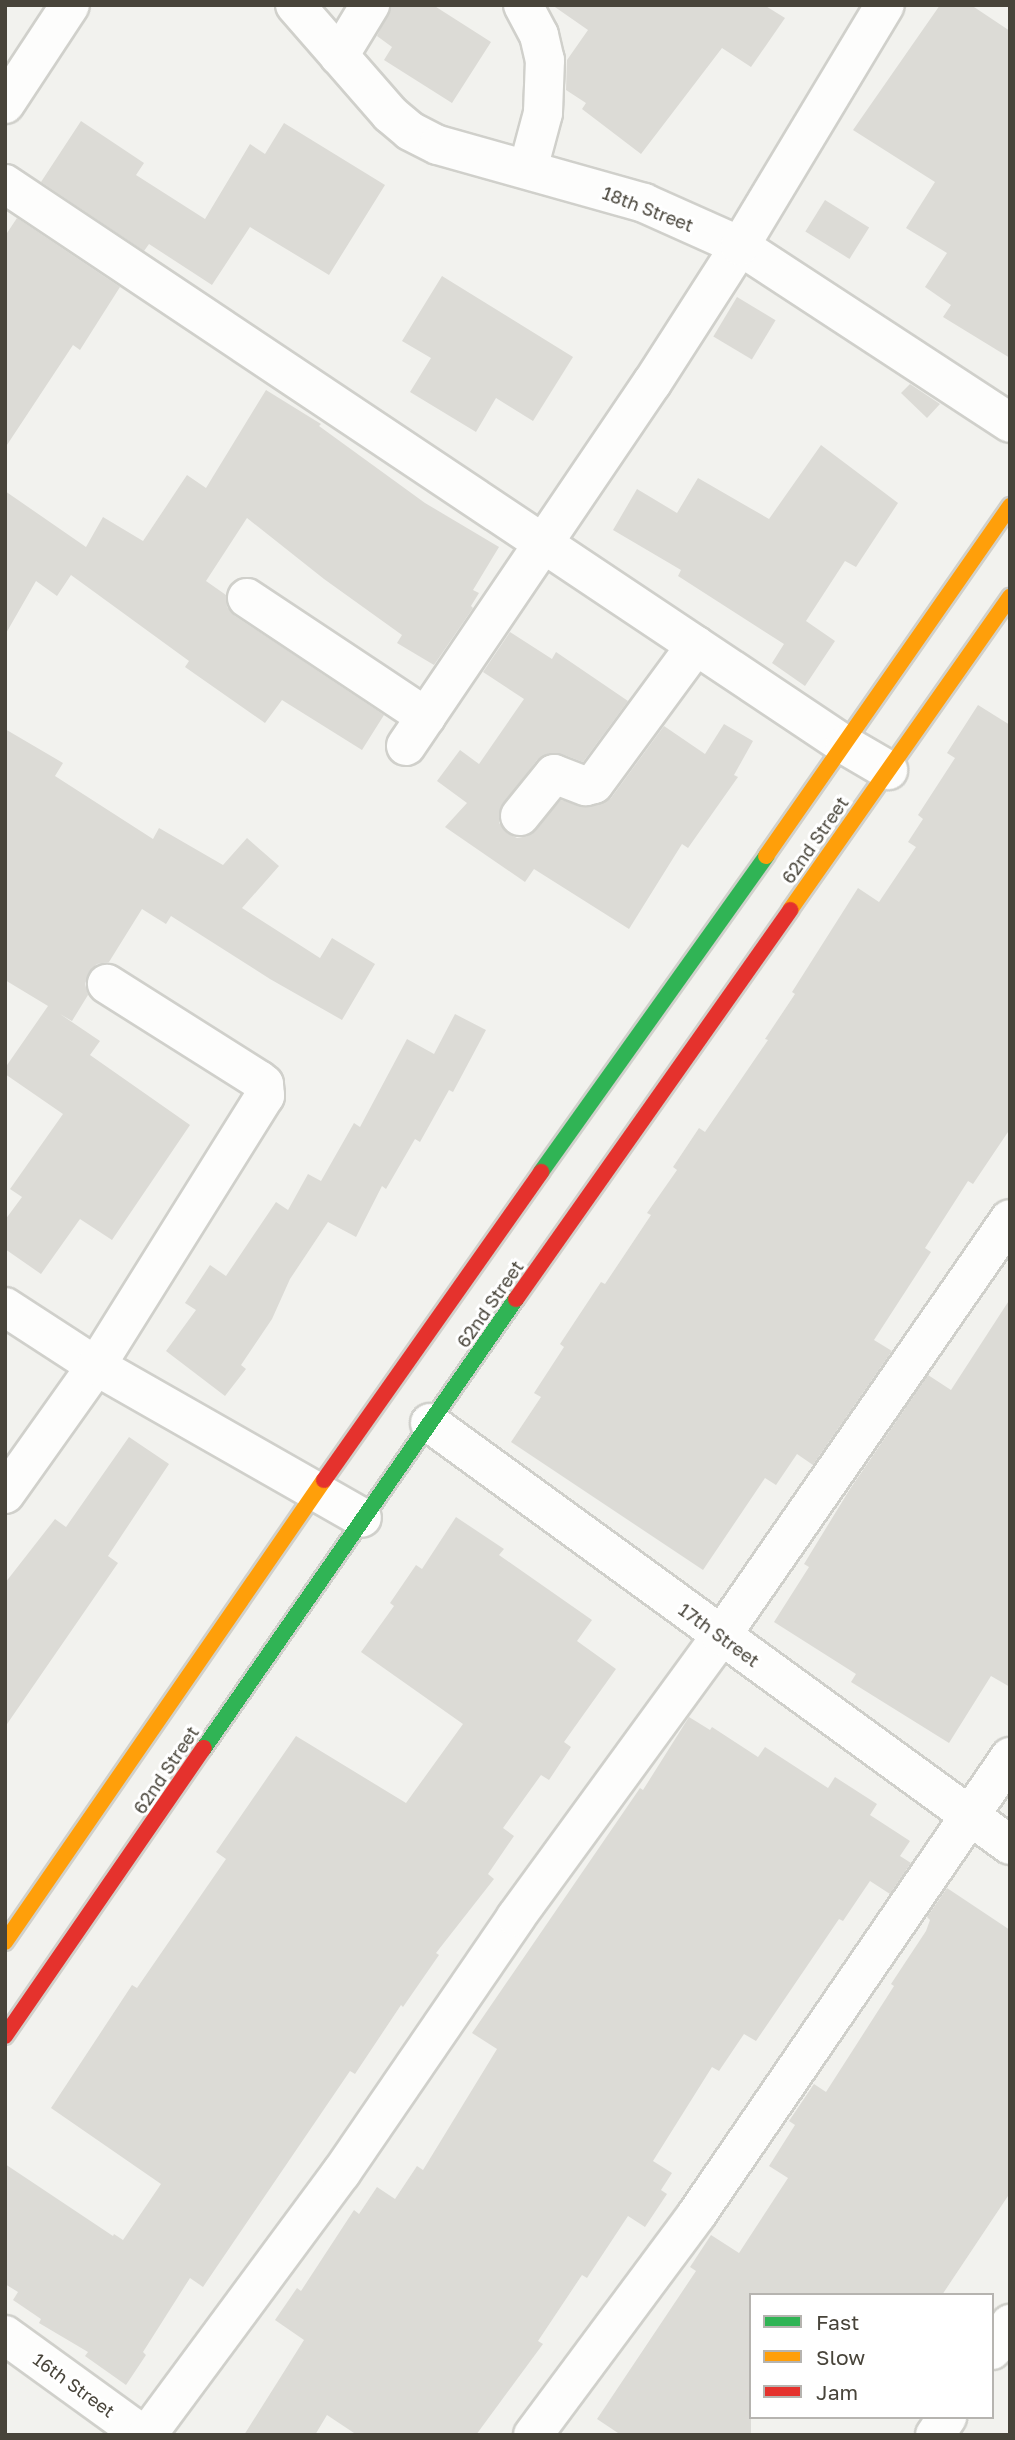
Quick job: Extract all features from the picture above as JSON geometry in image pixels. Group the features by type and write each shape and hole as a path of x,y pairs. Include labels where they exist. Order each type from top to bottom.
{"main road":[{"name":"62nd Street","path":"5,1942 316,1492 845,745 1010,506"},
{"name":"62nd Street","path":"5,2036 362,1518 1010,597"}],"street":[{"path":"5,104 70,5"},
{"name":"18th Street","path":"295,5 390,114 410,131 438,145 644,203 740,246 1010,423"},
{"path":"339,56 370,5"},
{"path":"523,5 539,35 545,60 543,113 528,169"},
{"path":"247,598 416,731 545,544 740,246 885,5"},
{"path":"5,184 845,745 888,770"},
{"path":"520,816 554,774 560,774 586,786 594,784 696,645"},
{"path":"5,1494 96,1366 265,1096 266,1090 259,1080 107,984"},
{"path":"145,2435 341,2173 516,1917 721,1636 1010,1219"},
{"path":"5,1307 96,1366 362,1518"},
{"name":"17th Street","path":"430,1423 1010,1845"},
{"path":"533,2435 697,2214 1010,1757"},
{"path":"994,2347 1010,2324"},
{"name":"16th Street","path":"5,2335 145,2435"},
{"path":"935,2435 946,2419"}],"building":[{"path":"392,5 433,5 491,42 452,103 384,60 392,47 377,36"},
{"path":"552,5 764,5 785,18 751,67 722,48 641,154 582,109 586,103 566,90 567,60 588,30"},
{"path":"940,5 971,5 1010,31 1010,358 943,317 951,305 925,287 947,253 906,228 935,182 853,130"},
{"path":"81,121 144,163 136,175 205,219 250,144 265,154 284,123 385,185 329,275 250,227 212,285 149,244 144,251 41,182"},
{"path":"825,200 869,228 849,259 805,231"},
{"path":"17,218 120,287 80,350 73,345 5,448 5,236"},
{"path":"442,276 573,357 533,421 496,398 476,432 410,392 431,358 402,341"},
{"path":"737,297 776,320 752,360 713,336"},
{"path":"910,384 940,404 927,418 901,393"},
{"path":"266,390 321,424 319,426 425,503 499,547 473,590 479,593 471,606 473,608 434,665 397,643 402,635 324,579 247,518 206,581 226,595 227,607 235,616 384,715 362,750 282,700 265,723 185,667 189,661 71,575 57,596 36,581 5,635 5,491 86,547 103,517 143,541 187,475 206,488"},
{"path":"821,445 898,503 856,567 845,561 806,621 835,641 805,686 772,663 784,644 678,576 681,570 613,530 637,489 677,513 698,478 769,519"},
{"path":"510,632 552,659 556,652 628,701 583,762 562,754 549,753 537,760 499,812 499,823 507,833 517,838 528,836 561,800 591,807 611,798 664,726 705,754 724,724 753,741 734,775 738,777 688,848 682,844 629,929 534,869 525,882 445,827 467,803 437,781 460,750 479,764 524,699 483,672"},
{"path":"978,705 1010,725 1010,1129 973,1184 968,1181 925,1248 931,1252 874,1340 892,1351 813,1465 797,1454 776,1485 765,1478 703,1570 511,1442 541,1397 534,1393 564,1347 560,1344 601,1282 605,1284 651,1215 647,1213 677,1170 673,1167 699,1128 705,1132 768,1040 765,1039 795,994 792,992 858,888 879,902 916,847 908,842 923,819 918,815 955,758 947,753"},
{"path":"5,729 63,763 55,776 153,839 159,828 223,865 247,838 279,866 242,908 320,958 332,938 375,964 342,1020 270,979 171,916 166,924 142,909 109,962 97,964 89,972 85,984 88,995 72,1021 60,1014 100,1041 90,1055 190,1125 112,1240 80,1219 41,1274 5,1249 5,1220 22,1197 10,1189 63,1114 5,1074 5,1068 48,1006 5,980"},
{"path":"455,1014 486,1030 453,1092 449,1090 420,1142 415,1139 386,1189 382,1186 356,1237 328,1222 290,1279 272,1319 241,1365 246,1369 225,1396 166,1351 196,1310 185,1303 210,1265 226,1276 276,1202 288,1210 308,1174 321,1181 354,1123 360,1127 407,1039 434,1054"},
{"path":"1010,1299 1010,1687 991,1676 949,1743 851,1682 856,1674 774,1622 809,1567 804,1564 850,1489 928,1375 951,1390"},
{"path":"129,1437 169,1464 108,1556 118,1563 5,1727 5,1583 55,1519 66,1527"},
{"path":"456,1517 504,1549 499,1555 592,1620 577,1641 616,1669 564,1742 571,1747 549,1780 541,1775 503,1828 514,1836 488,1874 494,1879 436,1953 439,1955 403,2007 401,2005 355,2074 350,2071 203,2287 190,2278 143,2352 146,2355 126,2385 85,2356 88,2352 39,2323 41,2319 13,2300 18,2292 5,2284 5,2164 123,2240 161,2184 51,2108 132,1985 137,1988 226,1859 216,1852 296,1736 406,1803 463,1724 361,1652 394,1606 390,1603 416,1565 422,1569"},
{"path":"689,1717 710,1730 712,1727 758,1757 765,1747 828,1788 835,1777 877,1804 870,1815 910,1841 900,1856 911,1863 890,1894 870,1881 843,1921 839,1919 756,2041 744,2034 719,2071 712,2067 653,2161 672,2173 661,2190 667,2194 645,2227 628,2216 587,2278 582,2275 538,2341 543,2344 476,2435 357,2435 327,2415 315,2435 244,2435 304,2340 275,2320 297,2288 301,2291 354,2210 359,2214 377,2187 395,2199 417,2166 423,2170 497,2049 472,2033 640,1788 643,1790"},
{"path":"947,1888 1010,1930 1010,2193 943,2293 749,2293 751,2435 621,2435 597,2419 696,2271 690,2267 711,2235 739,2253 788,2178 769,2166 795,2125 789,2121 814,2084 826,2092 926,1931 930,1920 927,1917"}],"traffic: fast":[{"path":"541,1172 766,856"},
{"path":"204,1748 516,1299"}],"traffic: slow":[{"path":"766,856 1010,506"},
{"path":"790,910 1010,597"},
{"path":"5,1942 324,1480"}],"traffic: jam":[{"path":"516,1299 790,910"},
{"path":"324,1480 541,1172"},
{"path":"5,2036 204,1748"}]}
